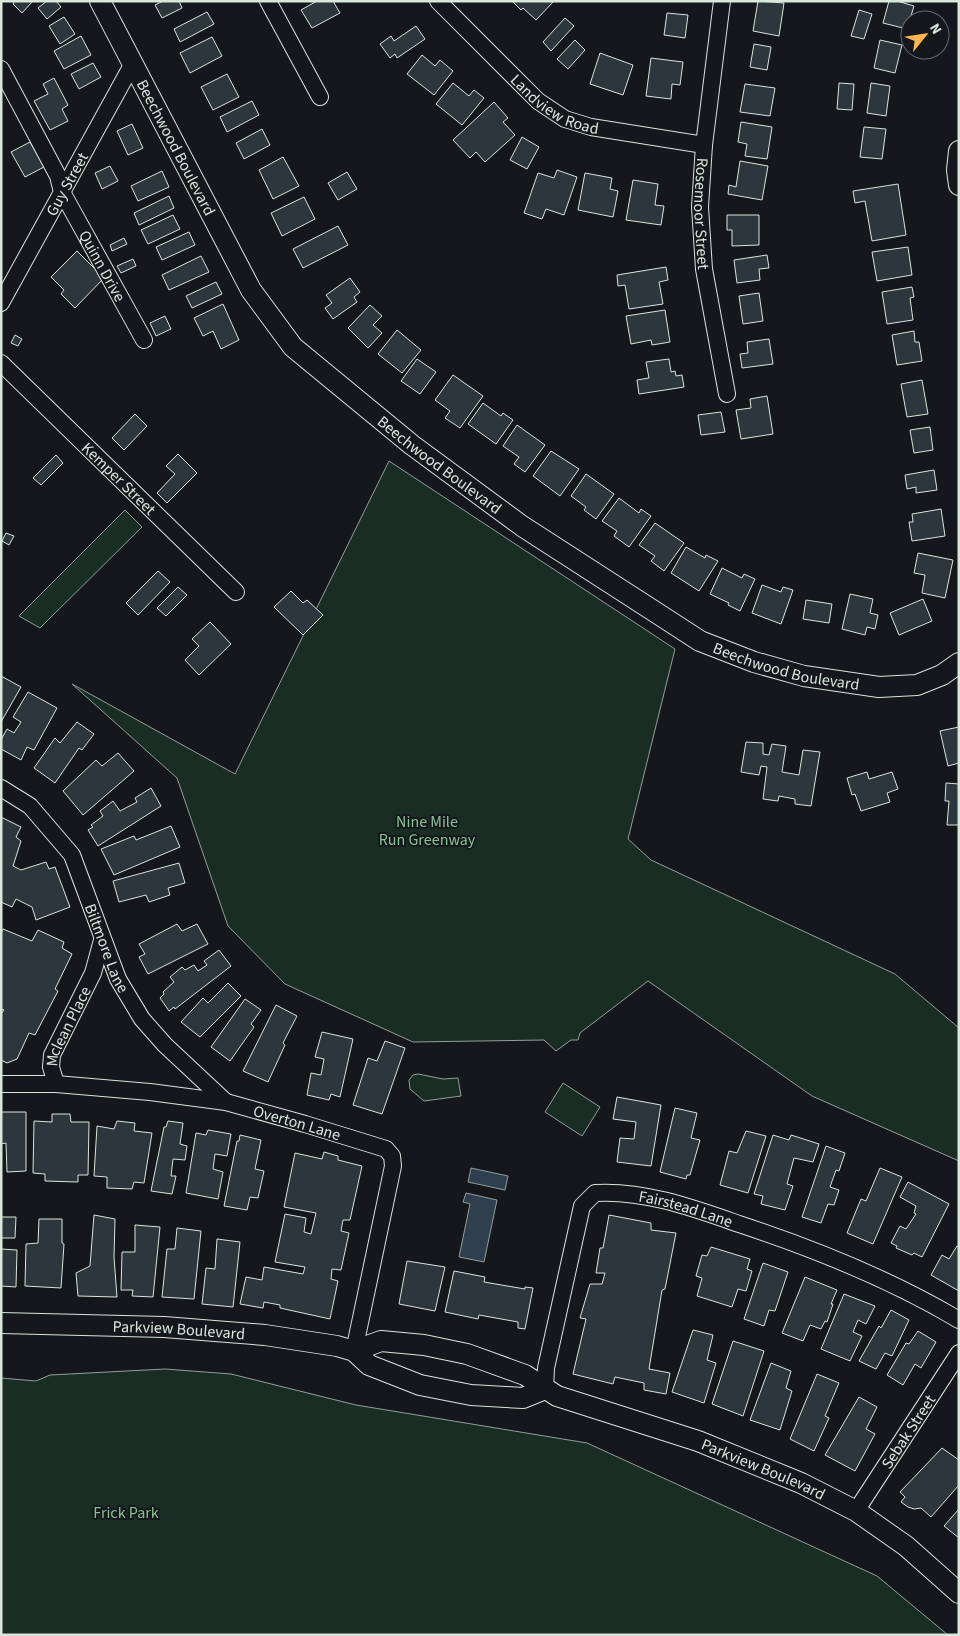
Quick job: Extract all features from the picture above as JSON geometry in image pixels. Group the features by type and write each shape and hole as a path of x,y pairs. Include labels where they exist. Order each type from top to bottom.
{"street":[{"name":"Beechwood Boulevard","path":"100,1 252,290 293,347 412,446 522,526 700,640 754,662 804,676 879,687 917,684 942,675 959,663"},
{"path":"268,1 320,97"},
{"name":"Landview Road","path":"438,1 538,101 565,118 591,127 704,145"},
{"name":"Rosemoor Street","path":"722,1 704,145 700,207 704,268 728,394"},
{"name":"Guy Street","path":"1,303 132,64"},
{"name":"Quinn Drive","path":"1,69 58,176 62,192 144,340"},
{"path":"959,151 956,170 959,185"},
{"name":"Kemper Street","path":"1,363 236,592"},
{"name":"Biltmore Lane","path":"1,788 30,806 72,855 118,979 142,1019 165,1046 226,1102"},
{"name":"Mclean Place","path":"56,1084 51,1067 52,1055 93,973 102,940"},
{"name":"Overton Lane","path":"1,1084 56,1084 150,1092 226,1102 386,1149 392,1156 393,1166 354,1351"},
{"name":"Fairstead Lane","path":"545,1389 546,1368 582,1206 595,1194 608,1193 659,1199 694,1208 783,1238 866,1272 924,1299 959,1320"},
{"name":"Parkview Boulevard","path":"1,1323 164,1327 265,1336 337,1346 354,1351 368,1365 428,1387 471,1395 523,1398 545,1389"},
{"name":"Parkview Boulevard","path":"354,1351 381,1341 424,1345 467,1354 525,1375 557,1396 698,1441 801,1483 856,1511 906,1546 959,1593"},
{"name":"Sebak Street","path":"856,1511 959,1353"}],"green space":[{"name":"Nine Mile Run Greenway","path":"389,461 675,649 628,839 651,860 895,974 959,1028 959,1161 812,1096 648,981 580,1033 578,1040 571,1040 556,1051 544,1040 413,1042 285,984 228,926 177,778 72,684 235,774"},
{"path":"125,510 142,527 40,628 19,616"},
{"path":"418,1074 443,1079 458,1078 461,1096 424,1101 410,1089 409,1080 413,1075"},
{"path":"563,1083 600,1107 582,1136 545,1112"},
{"name":"Frick Park","path":"165,1369 231,1374 356,1405 587,1443 877,1576 948,1635 1,1635 1,1378 36,1381 50,1375"}],"water":[{"path":"471,1168 508,1176 505,1190 468,1182"},
{"path":"466,1193 497,1200 484,1262 459,1257 470,1204 463,1202"}],"building":[{"path":"15,1 33,1 22,13 13,4"},
{"path":"47,1 56,1 61,7 47,19 38,8"},
{"path":"163,1 179,1 182,8 162,18 155,5"},
{"path":"317,1 333,1 340,13 312,28 301,10"},
{"path":"512,1 554,1 536,20"},
{"path":"758,1 784,3 779,36 753,31"},
{"path":"889,1 897,1 914,6 913,10 900,10 900,27 883,23"},
{"path":"859,10 872,14 864,39 851,36"},
{"path":"207,12 214,24 180,42 174,29"},
{"path":"667,13 688,15 685,38 664,35"},
{"path":"64,17 75,34 60,44 49,26"},
{"path":"565,18 574,26 551,51 543,42"},
{"path":"416,26 425,39 397,58 395,54 390,58 380,44 391,36 394,41"},
{"path":"81,36 91,55 64,69 54,51"},
{"path":"212,37 222,56 190,73 180,53"},
{"path":"575,40 585,50 568,69 557,59"},
{"path":"880,40 900,45 895,73 874,68"},
{"path":"754,44 771,47 767,70 750,67"},
{"path":"600,53 633,65 623,95 590,84"},
{"path":"422,55 435,66 440,60 453,71 434,95 407,74"},
{"path":"651,58 683,62 680,85 672,84 671,99 646,96"},
{"path":"93,63 101,77 79,89 71,74"},
{"path":"227,74 239,97 213,110 201,87"},
{"path":"54,78 68,105 62,109 68,121 50,130 34,101 48,94 43,84"},
{"path":"453,83 469,96 474,90 484,98 462,125 436,104"},
{"path":"839,83 854,84 852,110 837,109"},
{"path":"871,83 890,86 886,116 867,113"},
{"path":"745,84 775,88 770,116 740,112"},
{"path":"252,101 259,115 227,132 220,117"},
{"path":"494,102 508,118 503,122 515,135 485,162 476,152 470,158 453,140"},
{"path":"741,122 772,127 767,159 745,156 747,144 738,142"},
{"path":"132,124 143,148 128,155 117,131"},
{"path":"864,127 886,129 882,159 860,157"},
{"path":"262,129 270,145 244,159 236,143"},
{"path":"522,137 539,147 527,169 510,160"},
{"path":"30,142 44,167 25,177 11,152"},
{"path":"283,157 299,186 273,199 259,170"},
{"path":"740,161 768,166 762,200 728,194 729,185 736,187"},
{"path":"110,166 118,181 102,189 95,173"},
{"path":"557,170 577,177 564,215 546,209 542,219 524,213 538,173 554,178"},
{"path":"162,171 169,187 138,201 131,186"},
{"path":"347,172 357,189 338,200 328,183"},
{"path":"585,173 612,178 610,189 618,191 613,217 578,210"},
{"path":"633,180 658,184 655,205 664,206 661,225 626,220"},
{"path":"898,184 906,235 872,241 865,201 855,203 853,191"},
{"path":"169,196 174,208 139,225 134,213"},
{"path":"304,197 315,219 282,236 271,213"},
{"path":"173,215 180,229 148,244 141,230"},
{"path":"727,215 759,215 759,245 732,246 732,230 727,230"},
{"path":"338,226 348,245 303,268 293,249"},
{"path":"189,232 195,245 162,260 156,247"},
{"path":"124,238 127,244 112,251 110,245"},
{"path":"908,247 912,275 877,281 872,252"},
{"path":"77,251 104,278 75,308 61,294 64,290 51,277"},
{"path":"767,255 769,268 759,269 760,280 737,283 734,260"},
{"path":"201,256 209,272 169,290 162,275"},
{"path":"133,259 136,266 121,273 117,266"},
{"path":"666,267 668,280 659,282 663,304 629,309 625,285 618,286 617,275"},
{"path":"350,278 360,292 354,297 357,302 333,319 325,308 332,303 326,295"},
{"path":"216,282 222,294 192,308 186,296"},
{"path":"912,287 914,297 910,298 913,320 887,324 882,292"},
{"path":"759,293 763,321 743,324 739,296"},
{"path":"223,304 239,340 221,349 213,331 203,336 194,318"},
{"path":"370,305 382,316 373,325 382,333 368,348 348,328"},
{"path":"665,310 670,342 652,345 651,340 631,344 626,316"},
{"path":"165,316 171,329 156,336 150,323"},
{"path":"397,330 421,350 402,373 378,354"},
{"path":"914,331 915,342 919,342 922,361 897,365 892,335"},
{"path":"15,335 22,339 18,346 11,343"},
{"path":"769,339 773,364 742,368 740,354 748,353 747,342"},
{"path":"417,359 436,372 420,394 401,381"},
{"path":"669,359 671,372 675,371 676,376 682,375 684,387 639,394 637,380 649,378 646,362"},
{"path":"453,375 483,396 460,428 445,418 450,411 435,400"},
{"path":"922,380 928,414 907,417 901,384"},
{"path":"767,396 773,434 741,439 736,410 751,408 750,399"},
{"path":"483,403 501,416 503,413 513,420 496,444 468,424"},
{"path":"721,412 725,432 701,435 698,415"},
{"path":"135,414 147,426 124,450 112,438"},
{"path":"517,425 545,445 525,472 514,464 519,457 503,446"},
{"path":"930,427 933,450 914,453 910,430"},
{"path":"551,451 579,469 560,496 533,476"},
{"path":"178,454 197,473 167,503 157,493 175,474 166,466"},
{"path":"56,455 63,463 41,485 33,478"},
{"path":"934,470 937,490 916,493 916,487 907,489 905,475"},
{"path":"586,474 614,494 596,519 584,510 586,507 571,496"},
{"path":"619,498 639,513 641,509 651,516 629,547 614,536 617,531 602,521"},
{"path":"941,509 945,536 912,541 909,522 913,522 912,514"},
{"path":"655,523 684,543 664,571 651,561 655,556 639,545"},
{"path":"6,533 14,536 9,545 2,541"},
{"path":"686,547 705,558 706,555 718,561 699,591 671,573"},
{"path":"918,553 953,560 945,598 922,593 925,575 914,573"},
{"path":"722,568 742,578 744,574 755,579 740,611 728,605 729,603 710,594"},
{"path":"158,571 170,582 138,615 126,603"},
{"path":"762,585 781,592 783,587 793,590 781,624 752,613"},
{"path":"178,587 187,595 166,616 157,608"},
{"path":"291,591 303,603 307,600 323,615 303,635 274,607"},
{"path":"850,594 873,599 870,613 878,615 875,629 867,627 865,635 842,629"},
{"path":"923,599 932,621 899,635 890,613"},
{"path":"806,600 832,604 829,623 803,619"},
{"path":"210,622 231,644 199,675 185,660 199,646 192,639"},
{"path":"1,676 21,687 1,722"},
{"path":"28,692 57,708 34,750 27,747 21,760 1,749 1,740 7,729 14,733 21,722 13,717"},
{"path":"77,722 94,734 82,750 79,748 55,783 34,768 55,738 60,743"},
{"path":"959,727 959,763 948,766 940,731"},
{"path":"746,742 763,743 763,754 769,755 772,744 786,746 782,772 799,775 803,750 820,752 811,806 795,804 795,799 779,796 778,801 763,799 767,767 761,766 759,775 741,772"},
{"path":"118,753 134,771 83,815 63,791 96,760 102,766"},
{"path":"867,772 869,779 892,772 898,789 887,793 890,802 861,811 855,794 852,795 847,778"},
{"path":"946,783 959,784 959,825 947,825 949,801 945,801"},
{"path":"151,788 161,806 98,846 88,830 93,827 91,825 103,816 100,811 113,801 120,811 137,802 135,798"},
{"path":"1,817 21,827 16,837 21,841 13,866 21,870 46,862 49,869 55,867 70,907 36,920 32,907 16,899 12,907 1,902"},
{"path":"171,826 180,847 114,875 101,849 134,836 136,840"},
{"path":"179,863 185,883 168,888 170,895 149,902 146,895 119,902 113,881"},
{"path":"177,924 182,931 197,924 208,944 148,974 139,957 145,954 139,944"},
{"path":"3,929 32,941 38,930 64,942 62,948 72,954 55,989 58,991 35,1035 29,1033 17,1059 7,1063 1,1060 1,1014 4,1010 1,1009 1,933"},
{"path":"219,950 231,966 175,1009 174,1007 169,1011 160,998 164,994 163,992 174,982 170,977 182,967 185,970 194,965 198,971 207,965 204,961"},
{"path":"228,983 241,996 200,1037 181,1022 203,998 208,1003"},
{"path":"245,999 261,1010 251,1024 254,1027 230,1061 211,1047"},
{"path":"276,1005 297,1016 283,1043 285,1045 268,1082 243,1071"},
{"path":"322,1032 353,1039 340,1097 331,1094 329,1100 307,1095 311,1073 321,1075 324,1059 315,1057"},
{"path":"385,1041 405,1048 382,1114 353,1105 368,1058 377,1061"},
{"path":"617,1097 661,1105 651,1166 617,1162 620,1138 634,1139 636,1122 613,1119"},
{"path":"675,1108 697,1113 691,1138 700,1140 690,1175 687,1175 686,1179 660,1172"},
{"path":"1,1112 26,1112 26,1171 7,1172 6,1143 1,1144"},
{"path":"52,1114 70,1114 71,1122 89,1122 88,1175 78,1175 78,1182 45,1181 45,1174 33,1173 34,1121 52,1122"},
{"path":"117,1121 135,1123 134,1131 152,1133 144,1183 134,1182 132,1189 107,1188 107,1177 94,1176 97,1126 114,1129"},
{"path":"168,1121 183,1123 180,1144 187,1146 185,1160 173,1159 171,1176 176,1176 172,1194 151,1191 164,1127 166,1127"},
{"path":"208,1130 231,1134 227,1156 215,1154 213,1169 223,1172 218,1199 186,1193 196,1133 206,1135"},
{"path":"746,1131 766,1136 748,1193 720,1185 729,1151 737,1153"},
{"path":"240,1135 261,1140 255,1169 264,1171 258,1198 250,1197 247,1210 224,1206 237,1141 239,1141"},
{"path":"773,1135 789,1140 791,1135 819,1144 813,1162 794,1158 787,1184 793,1186 785,1210 761,1204 763,1196 754,1194"},
{"path":"826,1146 845,1153 839,1171 836,1170 830,1187 839,1190 834,1205 828,1204 821,1223 802,1217"},
{"path":"324,1152 338,1156 338,1160 362,1166 350,1220 343,1220 341,1231 349,1233 341,1270 332,1269 331,1279 338,1281 330,1319 280,1308 280,1305 264,1302 263,1308 240,1304 246,1277 262,1280 264,1267 303,1274 305,1267 275,1262 285,1214 306,1218 304,1232 311,1234 316,1213 284,1207 295,1153 322,1159"},
{"path":"880,1168 902,1177 873,1244 847,1233 861,1199 866,1201"},
{"path":"908,1182 949,1204 922,1257 896,1248 897,1246 891,1243 900,1226 906,1229 916,1214 914,1213 916,1206 900,1197"},
{"path":"94,1215 115,1219 114,1257 117,1297 78,1296 76,1273 90,1266"},
{"path":"609,1215 651,1223 651,1230 676,1233 665,1289 662,1290 649,1369 670,1373 666,1394 644,1390 644,1383 615,1377 613,1384 573,1374 586,1319 580,1318 590,1284 602,1284 605,1273 596,1273 600,1248 603,1248"},
{"path":"1,1217 16,1217 15,1238 1,1238"},
{"path":"39,1219 62,1219 62,1243 64,1244 61,1288 25,1286 26,1244 38,1243"},
{"path":"135,1225 160,1227 153,1297 132,1296 133,1290 121,1290 122,1252 135,1252"},
{"path":"177,1228 201,1231 194,1299 162,1297 167,1249 175,1249"},
{"path":"217,1239 240,1242 233,1307 202,1304 206,1268 215,1269"},
{"path":"957,1246 959,1247 959,1291 931,1275 942,1255 949,1259"},
{"path":"711,1247 750,1259 747,1269 752,1271 746,1291 738,1289 732,1307 697,1296 702,1278 696,1276 702,1255 707,1256"},
{"path":"1,1249 17,1250 16,1287 1,1286"},
{"path":"407,1261 445,1267 435,1311 399,1304"},
{"path":"763,1263 788,1272 775,1311 769,1310 764,1326 744,1319"},
{"path":"454,1271 485,1277 484,1282 525,1289 525,1287 533,1288 525,1329 518,1328 518,1322 479,1315 478,1319 445,1312"},
{"path":"805,1277 837,1290 831,1304 833,1304 827,1322 825,1321 821,1329 810,1325 803,1341 782,1333"},
{"path":"844,1294 875,1306 866,1324 858,1320 853,1332 862,1336 850,1361 821,1349"},
{"path":"891,1310 909,1320 892,1356 885,1353 876,1369 859,1361 879,1326 881,1328"},
{"path":"693,1330 713,1335 707,1360 716,1363 704,1403 672,1392"},
{"path":"918,1331 936,1342 921,1368 915,1364 903,1385 887,1375 906,1343 909,1344"},
{"path":"733,1341 764,1351 743,1416 712,1404"},
{"path":"771,1363 791,1371 786,1388 792,1391 780,1430 750,1420"},
{"path":"817,1374 839,1383 825,1416 829,1418 814,1451 790,1439"},
{"path":"859,1397 877,1407 866,1429 875,1434 855,1471 825,1455"},
{"path":"942,1448 959,1460 959,1485 931,1517 921,1508 914,1509 901,1502 905,1497 900,1492"},
{"path":"959,1509 959,1538 944,1526"}]}
